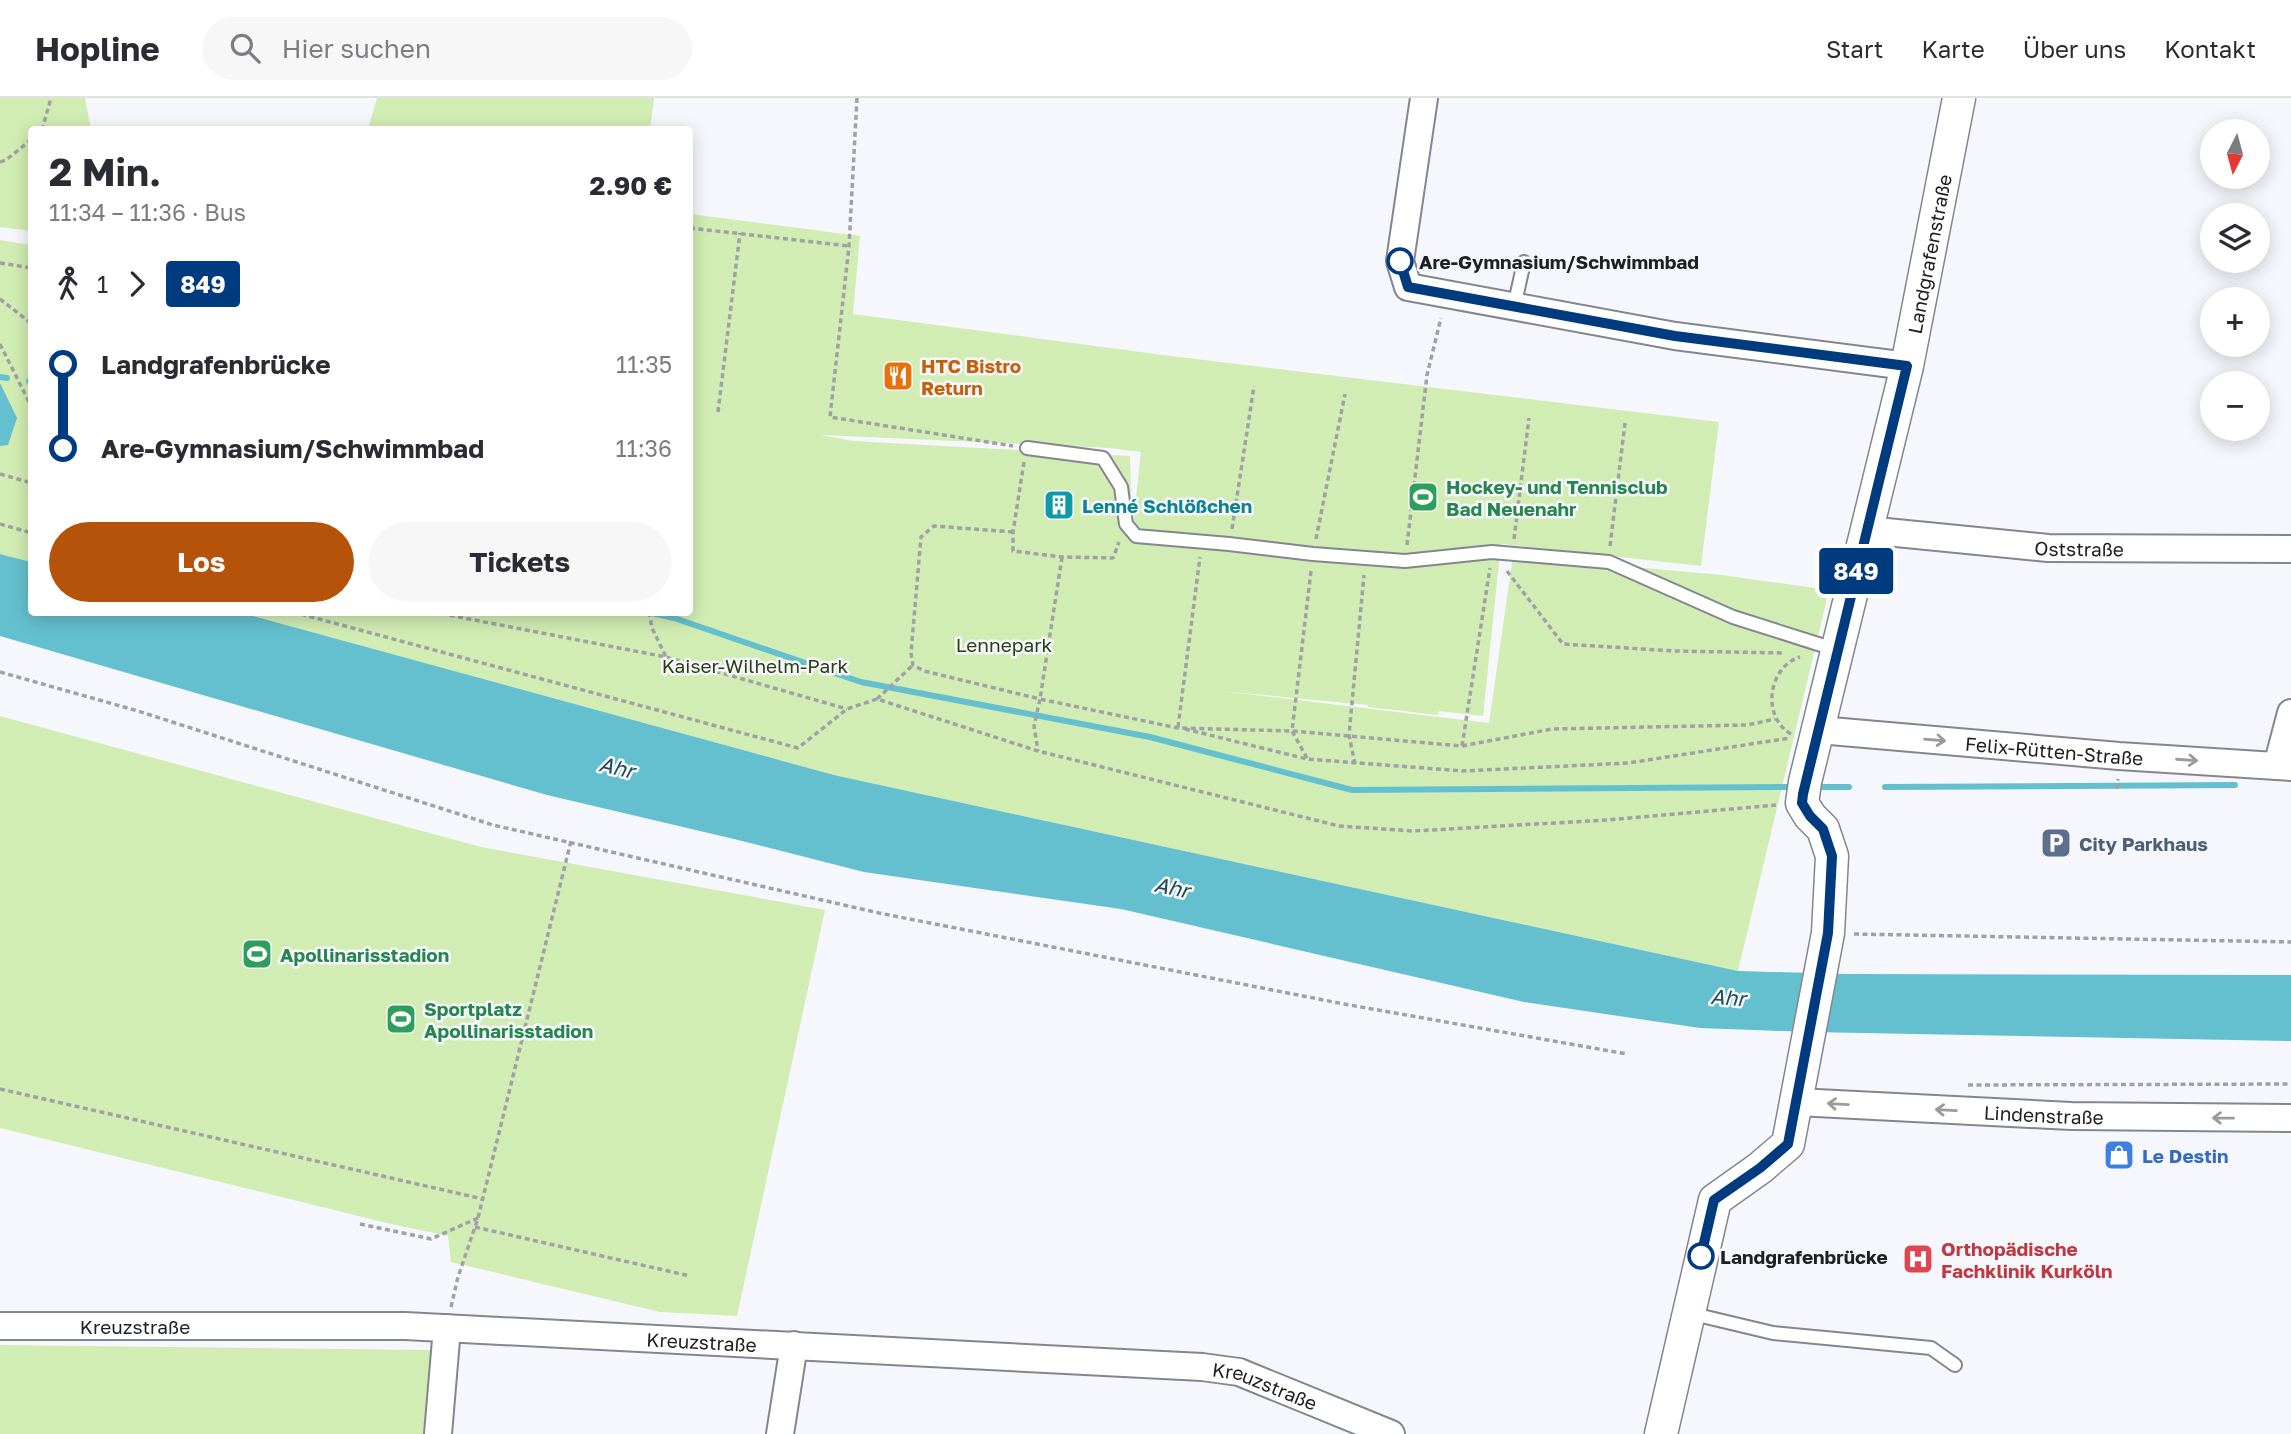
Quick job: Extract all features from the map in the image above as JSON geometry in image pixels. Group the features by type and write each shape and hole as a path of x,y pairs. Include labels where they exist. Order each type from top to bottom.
{"street":[{"path":"1424,98 1400,261 1408,287 1675,336 1907,366"},
{"name":"Landgrafenstraße","path":"1803,793 1819,730 1825,653 1866,530 1907,366 1959,98"},
{"name":"Oststraße","path":"1866,530 2048,548 2291,549"},
{"path":"2284,767 2291,713"},
{"name":"Felix-Rütten-Straße","path":"1819,730 2119,756 2284,767"},
{"path":"1661,1434 1714,1200 1760,1168 1788,1144 1828,933 1832,856 1823,829 1810,816 1803,793"},
{"name":"Lindenstraße","path":"1797,1102 2071,1116 2291,1118"},
{"name":"Kreuzstraße","path":"0,1326 447,1328 1202,1367 1239,1372 1391,1434"},
{"path":"438,1434 447,1328"},
{"path":"780,1434 794,1345"}],"lane":[{"path":"1514,307 1524,262"},
{"path":"1027,448 1103,458 1121,487 1126,524 1136,536 1405,561 1492,552 1609,562 1733,617 1825,653"},
{"path":"1688,1313 1773,1332 1931,1348 1955,1365"}],"path":[{"path":"43,126 51,98"},
{"path":"857,98 849,246 830,416 1027,448 1013,532 1013,551 1062,557 1113,558 1126,524"},
{"path":"0,162 28,142"},
{"path":"693,228 849,246"},
{"path":"718,412 740,233"},
{"path":"0,263 28,267"},
{"path":"1405,561 1427,375 1440,325 1444,294"},
{"path":"0,299 28,321"},
{"path":"0,344 28,400"},
{"path":"1229,544 1254,386"},
{"path":"1307,759 1292,731 1313,554 1345,394"},
{"path":"1513,555 1529,418"},
{"path":"1609,562 1625,423"},
{"path":"0,474 28,482"},
{"path":"0,524 28,532"},
{"path":"913,665 911,653 921,537 934,526 1013,532"},
{"path":"1178,728 1202,541"},
{"path":"1492,552 1563,644 1674,650 1825,653"},
{"path":"1462,746 1492,552"},
{"path":"1038,751 1034,726 1062,557"},
{"path":"1355,764 1349,735 1365,558"},
{"path":"308,616 798,748 847,709 877,699 913,665"},
{"path":"448,616 666,657 847,709"},
{"path":"462,616 463,620"},
{"path":"650,616 652,628 666,657"},
{"path":"913,665 924,671 1040,699 1307,759 1463,771 1628,763 1796,737 1775,719 1772,692 1779,671 1796,658 1825,653"},
{"path":"0,671 493,825 879,913 1344,1004 1627,1054"},
{"path":"877,699 1038,751 1339,826 1413,831 1607,820 1803,793"},
{"path":"1178,728 1292,731 1462,746 1552,729 1747,725 1775,719"},
{"path":"447,1328 458,1277 478,1218 571,841"},
{"path":"1828,933 2291,942"},
{"path":"1956,1085 2291,1084"},
{"path":"0,1089 482,1199"},
{"path":"360,1224 432,1239 478,1218"},
{"path":"475,1227 690,1276"}],"green space":[{"path":"0,98 85,98 90,126 28,126 28,231 0,227"},
{"path":"377,98 654,98 650,126 369,126"},
{"path":"693,214 860,236 853,314 1163,355 1719,422 1701,566 1501,544 1483,716 1439,711 1438,715 1368,705 1221,691 1489,723 1513,556 1722,575 1829,590 1738,971 834,775 253,616 693,616","holes":["821,435 1110,448 1141,452 1132,534 1130,456 853,441"]},
{"path":"0,240 28,245 28,561 0,554"},
{"name":"Sportplatz Apollinarisstadion","path":"0,716 481,847 825,910 737,1316 660,1312 451,1262 448,1236 0,1128"},
{"path":"0,1345 436,1350 430,1434 0,1434"}],"water":[{"path":"0,383 17,418 8,445 0,446"},
{"name":"Ahr","path":"0,554 28,561 28,616 253,616 834,775 1738,971 1845,974 2291,975 2291,1041 1700,1028 1524,1002 1121,909 864,872 547,795 0,636"}],"waterway":[{"path":"0,377 7,378"},
{"path":"665,616 861,682 1150,737 1352,790 1794,787"},
{"path":"1885,787 2235,785"},
{"path":"1812,787 1849,787"}],"bus line":[{"name":"849","path":"1400,261 1408,287 1675,336 1907,366 1803,794 1802,803 1823,829 1832,856 1828,933 1788,1144 1760,1168 1714,1200 1701,1256"}],"place":[{"name":"Are-Gymnasium/Schwimmbad","path":"1400,261"},
{"name":"HTC Bistro Return","path":"898,376"},
{"name":"Hockey- und Tennisclub Bad Neuenahr","path":"1423,497"},
{"name":"Lenné Schlößchen","path":"1059,505"},
{"name":"City Parkhaus","path":"2056,843"},
{"name":"Apollinarisstadion","path":"257,954"},
{"name":"Sportplatz Apollinarisstadion","path":"401,1019"},
{"name":"Le Destin","path":"2119,1155"},
{"name":"Landgrafenbrücke","path":"1701,1256"},
{"name":"Orthopädische Fachklinik Kurköln","path":"1918,1259"}],"park label":[{"name":"Lennepark","path":"1004,644"},
{"name":"Kaiser-Wilhelm-Park","path":"755,665"}]}
